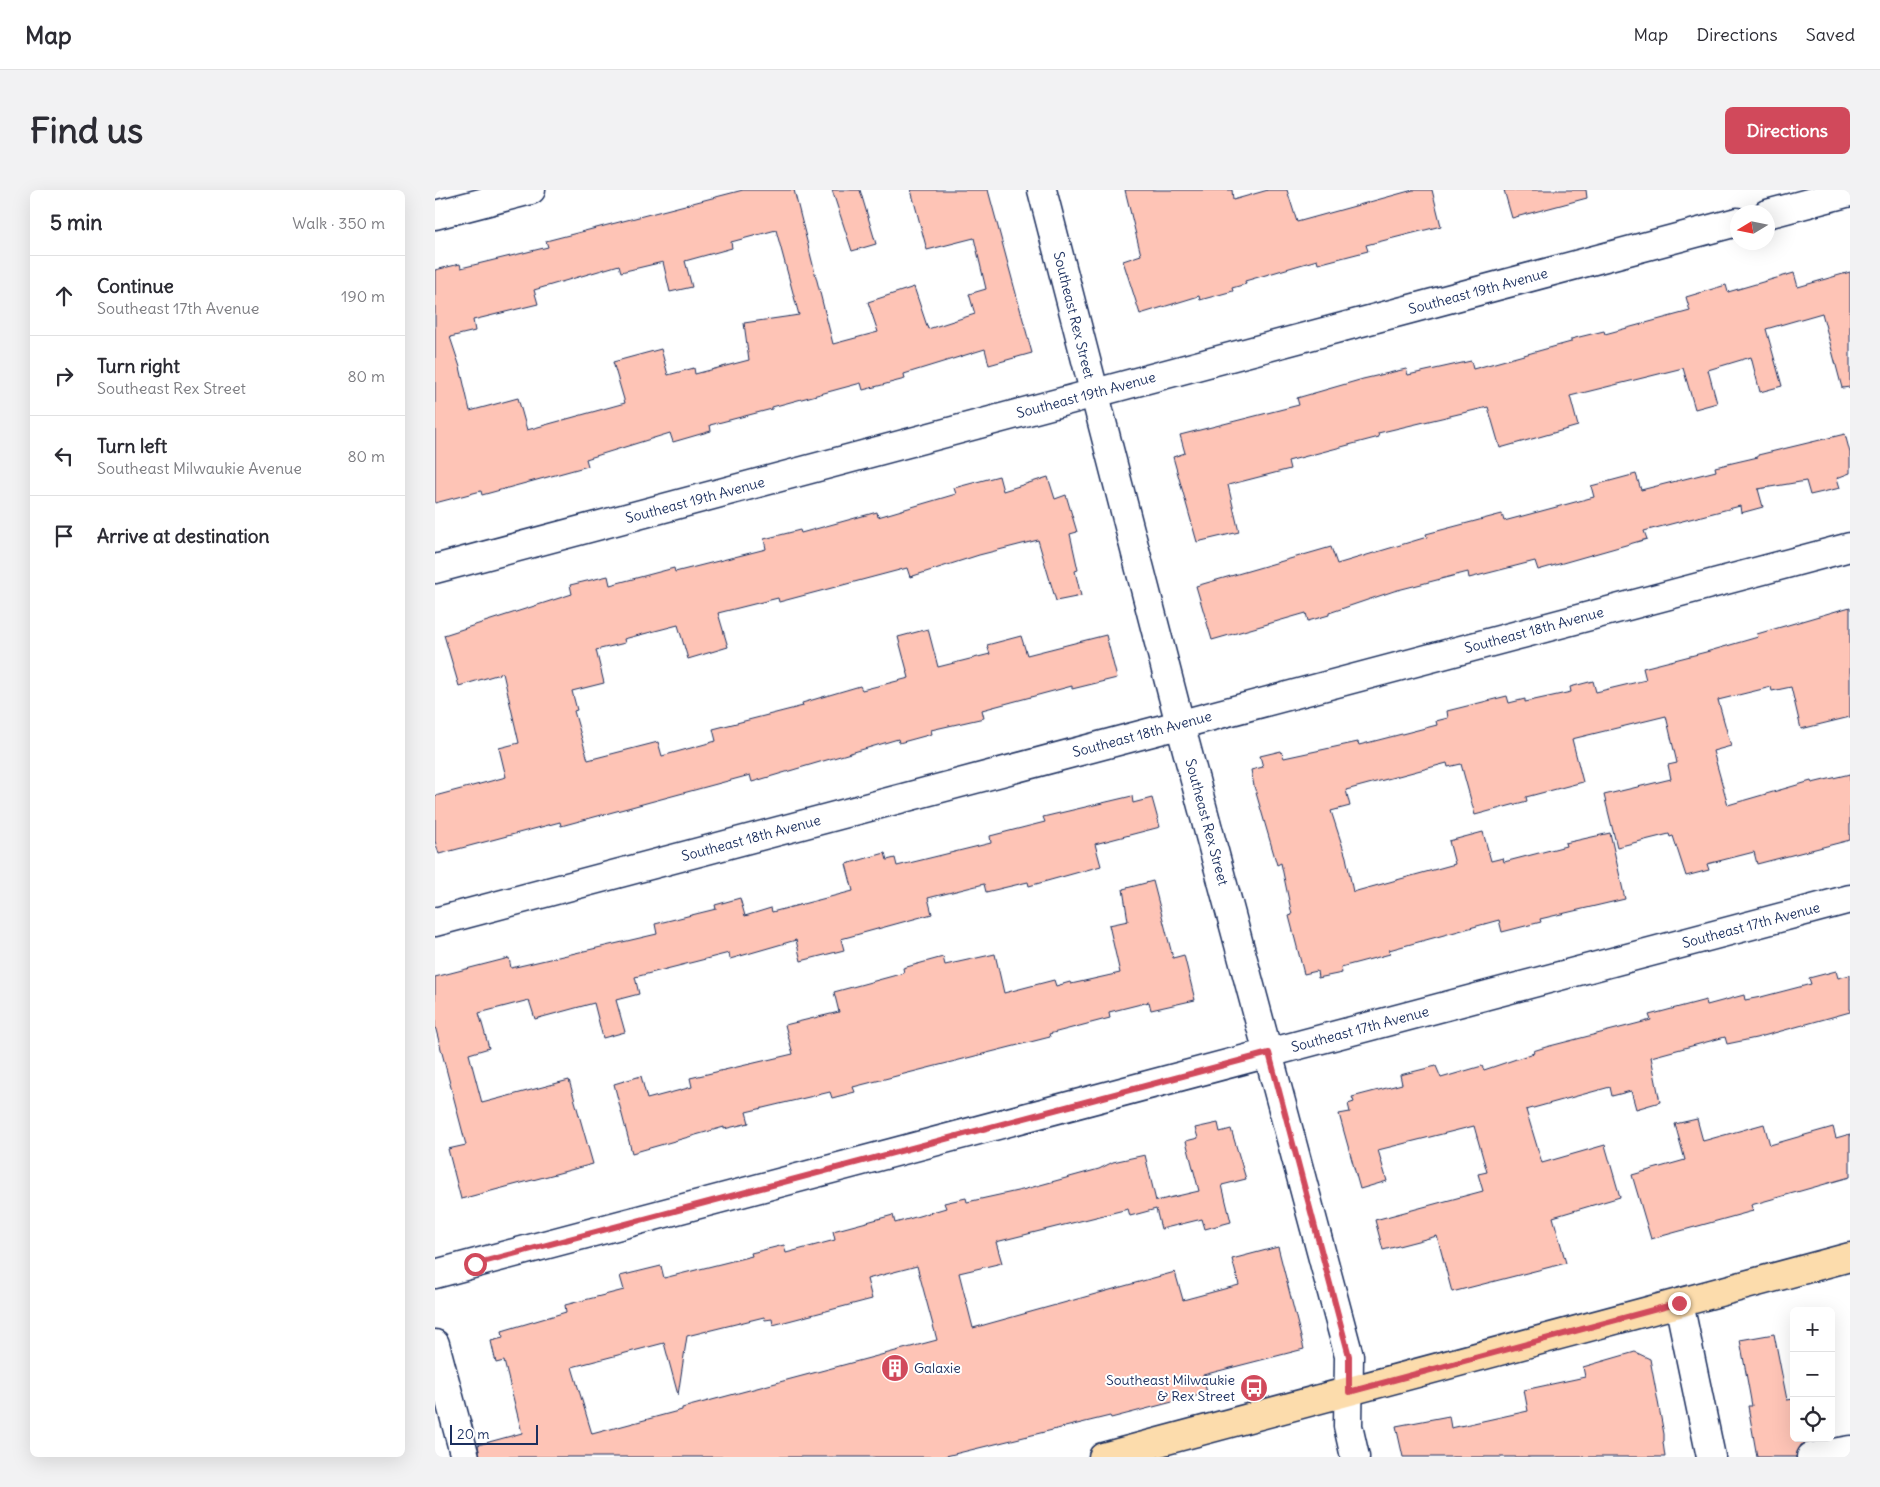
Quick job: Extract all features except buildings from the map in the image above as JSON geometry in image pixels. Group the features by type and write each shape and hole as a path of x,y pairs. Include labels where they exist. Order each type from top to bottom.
{"main road":[{"path":"1103,1457 1850,1257"}],"street":[{"path":"435,215 531,190"},
{"name":"Southeast Rex Street","path":"1042,190 1181,724 1349,1356 1348,1426 1355,1457"},
{"path":"1775,212 1850,192"},
{"name":"Southeast 19th Avenue","path":"435,569 1730,224"},
{"name":"Southeast 18th Avenue","path":"435,922 1850,547"},
{"name":"Southeast 17th Avenue","path":"435,1274 1850,899"},
{"path":"1679,1303 1711,1457"},
{"path":"435,1344 465,1457"},
{"path":"1811,1457 1850,1450"}],"place":[{"name":"Galaxie","path":"895,1368"},
{"name":"Southeast Milwaukie & Rex Street","path":"1254,1388"}],"route":[{"path":"475,1264 1269,1053 1349,1356 1349,1392 1679,1303"}]}
